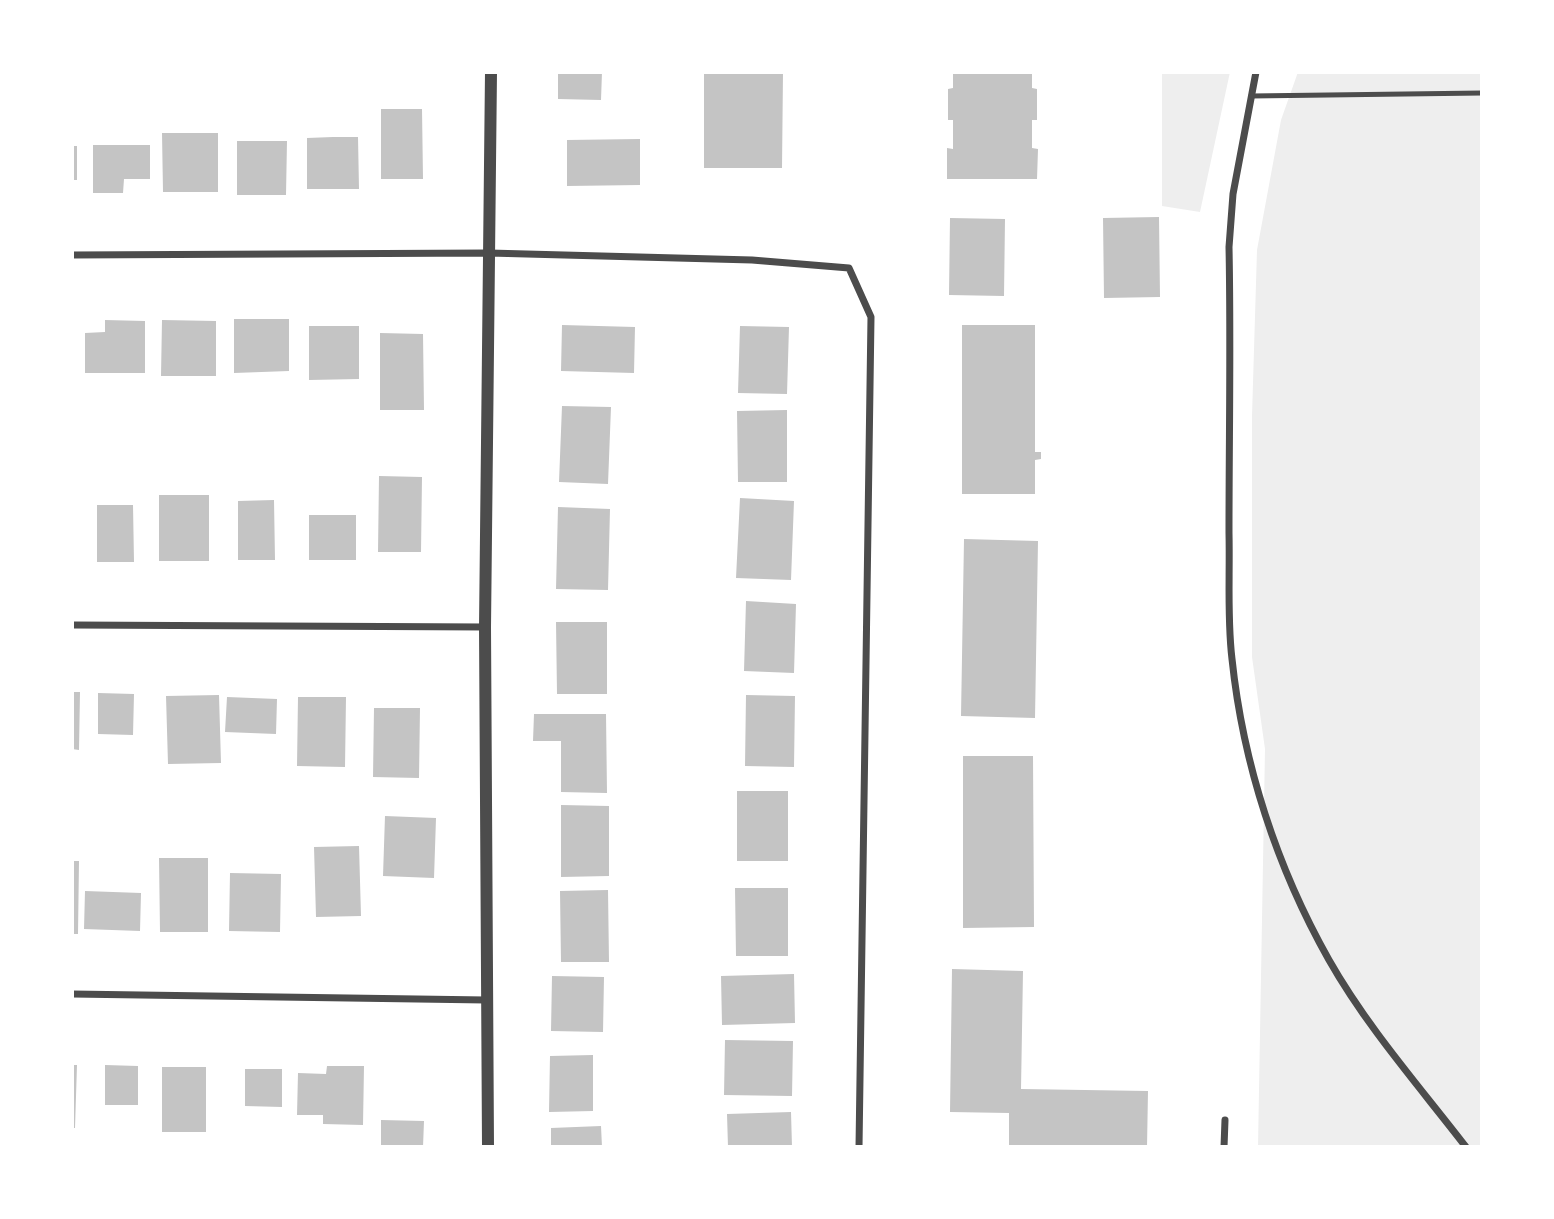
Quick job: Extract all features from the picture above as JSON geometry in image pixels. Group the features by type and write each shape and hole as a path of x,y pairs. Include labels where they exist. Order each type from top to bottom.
{"street":[{"path":"488,1147 485,627 491,72"},
{"path":"1256,72 1233,194 1228,247 1230,628 1241,720 1258,790 1280,856 1329,961 1377,1031 1466,1147"},
{"path":"72,255 489,253 752,260 849,268 871,317 859,1147"},
{"path":"72,625 485,627"},
{"path":"72,994 486,1000"},
{"path":"1224,1147 1225,1120"}],"lane":[{"path":"1251,96 1482,93"}],"shaded area":[{"path":"1162,72 1230,72 1200,212 1162,206"},
{"path":"1298,72 1482,72 1482,1147 1258,1147 1265,749 1252,657 1252,416 1257,250 1281,120"}],"building":[{"path":"558,72 602,72 601,100 558,99"},
{"path":"704,72 783,72 782,168 704,168"},
{"path":"953,72 1032,72 1032,88 1037,89 1037,120 1032,120 1032,148 1038,149 1037,179 947,179 947,148 953,149 953,120 948,120 948,89 953,88"},
{"path":"381,109 422,109 423,179 381,179"},
{"path":"162,133 218,133 218,192 163,192"},
{"path":"358,137 359,189 307,189 307,138"},
{"path":"640,139 640,185 567,186 567,140"},
{"path":"237,141 287,141 286,195 237,195"},
{"path":"93,145 150,145 150,179 124,179 123,193 93,193"},
{"path":"72,146 77,146 77,180 72,180"},
{"path":"1159,217 1160,297 1104,298 1103,218"},
{"path":"950,218 1005,219 1004,296 949,295"},
{"path":"234,319 289,319 289,371 234,373"},
{"path":"105,320 145,321 145,373 85,373 85,333 105,332"},
{"path":"162,320 216,321 216,376 161,376"},
{"path":"562,325 635,327 634,373 561,371"},
{"path":"962,325 1035,325 1035,452 1041,452 1041,459 1035,460 1035,494 962,494"},
{"path":"309,326 359,326 359,379 309,380"},
{"path":"740,326 789,327 787,394 738,393"},
{"path":"380,333 423,334 424,410 380,410"},
{"path":"562,406 611,407 608,484 559,482"},
{"path":"787,410 787,482 738,482 737,411"},
{"path":"379,476 422,477 421,552 378,552"},
{"path":"159,495 209,495 209,561 159,561"},
{"path":"740,498 794,501 791,580 736,578"},
{"path":"274,500 275,560 238,560 238,501"},
{"path":"97,505 133,505 134,562 97,562"},
{"path":"558,507 610,509 608,590 556,589"},
{"path":"309,515 356,515 356,560 309,560"},
{"path":"964,539 1038,541 1035,718 961,716"},
{"path":"746,601 796,604 794,673 744,671"},
{"path":"556,622 607,622 607,694 557,694"},
{"path":"72,692 80,692 79,750 72,749"},
{"path":"98,693 134,694 133,735 98,734"},
{"path":"219,695 221,763 168,764 166,696"},
{"path":"746,695 795,696 794,767 745,766"},
{"path":"227,697 277,699 276,734 225,732"},
{"path":"298,697 346,697 345,767 297,766"},
{"path":"374,708 420,708 419,778 373,777"},
{"path":"534,714 606,714 607,793 561,792 561,741 533,741"},
{"path":"963,756 1033,756 1034,927 963,928"},
{"path":"737,791 788,791 788,861 737,861"},
{"path":"561,805 609,806 609,876 561,877"},
{"path":"385,816 436,818 434,878 383,876"},
{"path":"359,846 361,916 316,917 314,847"},
{"path":"159,858 208,858 208,932 160,932"},
{"path":"72,861 79,861 78,934 72,934"},
{"path":"230,873 281,874 280,932 229,931"},
{"path":"735,888 788,888 788,956 736,956"},
{"path":"608,890 609,962 561,962 560,891"},
{"path":"85,891 141,893 140,931 84,929"},
{"path":"952,969 1023,971 1021,1089 1148,1091 1147,1147 1009,1147 1009,1113 950,1112"},
{"path":"794,974 795,1023 722,1025 721,976"},
{"path":"552,976 604,977 603,1032 551,1031"},
{"path":"725,1040 793,1041 792,1096 724,1095"},
{"path":"593,1055 593,1111 549,1112 550,1056"},
{"path":"72,1065 77,1065 75,1128 72,1128"},
{"path":"105,1065 138,1066 138,1105 105,1105"},
{"path":"327,1066 364,1066 363,1125 323,1124 323,1115 297,1115 298,1073 326,1074"},
{"path":"162,1067 206,1067 206,1132 162,1132"},
{"path":"245,1069 282,1069 282,1107 245,1106"},
{"path":"791,1112 792,1147 728,1147 727,1114"},
{"path":"381,1120 424,1121 423,1147 381,1147"},
{"path":"601,1126 602,1147 551,1147 551,1128"}]}
